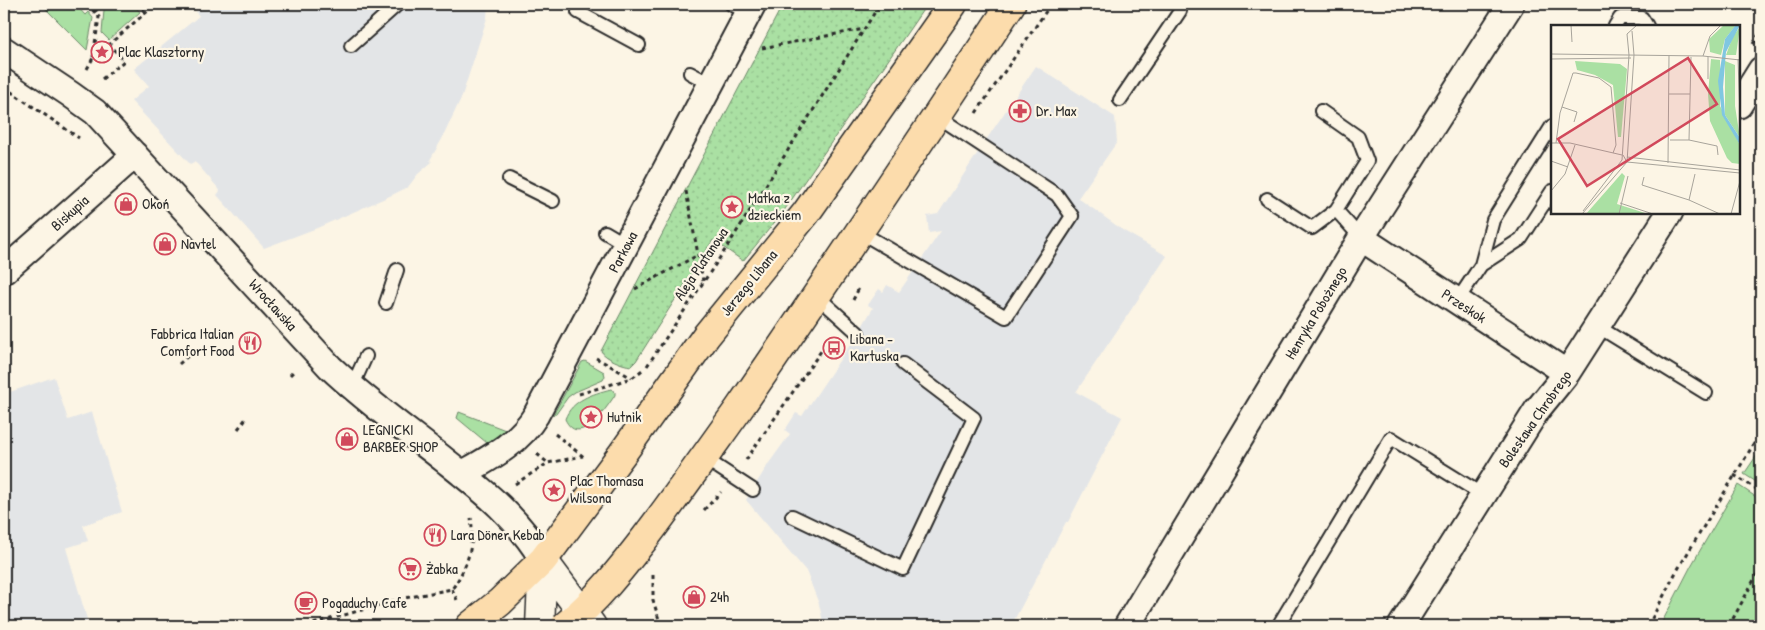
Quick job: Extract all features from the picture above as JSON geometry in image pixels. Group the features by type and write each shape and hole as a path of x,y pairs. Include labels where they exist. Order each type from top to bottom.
{"main road":[{"name":"Jerzego Libana","path":"470,626 500,602 543,560 606,476 706,336 806,213 953,4"},
{"path":"580,622 660,519 817,296 1011,4"}],"street":[{"name":"Henryka Pobożnego","path":"1127,626 1362,238 1511,4"},
{"name":"Parkowa","path":"462,474 500,452 531,422 678,146 701,78 726,55 744,7"},
{"name":"Wrocławska","path":"4,50 95,112 317,354 352,387 495,500 525,532 580,622"},
{"path":"1740,103 1761,70"},
{"name":"Biskupia","path":"4,271 135,154"},
{"name":"Bolesława Chrobrego","path":"1401,626 1542,402 1567,373 1669,214"},
{"name":"Przeskok","path":"1362,238 1567,373"},
{"path":"540,626 543,560"}],"lane":[{"path":"351,46 398,4"},
{"path":"1120,100 1178,6"},
{"path":"578,12 639,45"},
{"path":"1616,25 1620,18 1642,18 1646,25"},
{"path":"1267,199 1312,228 1336,210 1367,161 1358,137 1320,112"},
{"path":"860,232 1006,317 1072,216 1057,195 937,116"},
{"path":"1457,301 1481,265 1493,220 1551,128"},
{"path":"509,178 553,201"},
{"path":"1481,265 1521,239 1551,192"},
{"path":"1336,210 1362,238"},
{"path":"605,232 626,245"},
{"path":"386,302 397,270"},
{"path":"817,296 858,333"},
{"path":"1598,326 1706,393"},
{"path":"352,387 366,356"},
{"path":"792,516 903,569 974,418 903,364"},
{"path":"1278,626 1392,438 1483,495"},
{"path":"704,458 753,490"}],"path":[{"path":"87,4 99,17 93,58 87,69"},
{"path":"94,12 104,4"},
{"path":"138,4 146,13"},
{"path":"93,58 156,4"},
{"name":"Aleja Platanowa","path":"635,384 703,282 880,4"},
{"path":"726,55 864,29"},
{"path":"102,79 124,61 110,44"},
{"path":"4,87 80,138"},
{"path":"678,146 703,282"},
{"path":"632,290 698,255"},
{"path":"573,346 632,378"},
{"path":"179,364 189,355"},
{"path":"574,398 581,392 632,378 645,368"},
{"path":"238,429 247,417"},
{"path":"1648,626 1675,574 1761,432"},
{"path":"306,626 400,599 452,589 463,574 470,555 472,519 521,479 548,463 583,456 588,449"},
{"path":"583,456 606,476"},
{"path":"1734,475 1758,490"},
{"path":"1729,626 1761,567"},
{"path":"654,572 652,600 661,626"}],"shaded area":[{"path":"207,4 488,4 487,18 462,96 430,160 432,162 418,174 408,187 317,228 264,248 217,195 220,191 219,189 197,164 194,162 190,164 131,101 149,86 134,69 199,16 196,12"},
{"path":"1036,66 1115,117 1117,142 1078,198 1124,231 1167,256 1076,392 1122,417 1068,522 1066,522 1011,626 862,626 848,623 824,626 819,604 806,571 746,500 790,434 785,430 796,413 802,416 860,330 873,308 868,305 879,289 883,292 887,285 899,292 941,231 929,233 927,216 938,214"},
{"path":"54,377 68,420 92,412 122,512 83,525 88,541 66,548 89,626 4,626 4,394"}],"green space":[{"path":"41,4 75,4 85,15 88,12 93,18 87,50"},
{"path":"111,4 133,4 140,12 109,40 102,33 104,10"},
{"path":"783,4 927,4 783,212 743,261 713,240 636,361 631,366 614,361 601,351"},
{"path":"585,361 604,372 603,380 575,392 568,397 556,414 553,415 582,362"},
{"path":"611,389 615,392 615,395 599,417 585,428 577,430 571,427 565,419 572,407 590,396"},
{"path":"459,412 508,431 495,441 487,443 457,418"},
{"path":"1761,449 1761,485 1744,474"},
{"path":"1738,485 1756,497 1761,489 1761,626 1660,626 1691,566"}],"place":[{"name":"Plac Klasztorny","path":"102,52"},
{"name":"Dr. Max","path":"1020,111"},
{"name":"Okoń","path":"126,204"},
{"name":"Matka z dzieckiem","path":"732,207"},
{"name":"Navtel","path":"165,244"},
{"name":"Fabbrica Italian Comfort Food","path":"250,343"},
{"name":"Libana - Kartuska","path":"834,348"},
{"name":"Hutnik","path":"591,417"},
{"name":"LEGNICKI BARBER SHOP","path":"347,439"},
{"name":"Plac Thomasa Wilsona","path":"554,490"},
{"name":"Lara Döner Kebab","path":"435,535"},
{"name":"Żabka","path":"410,569"},
{"name":"24h","path":"694,597"},
{"name":"Pogaduchy Cafe","path":"306,603"}]}
